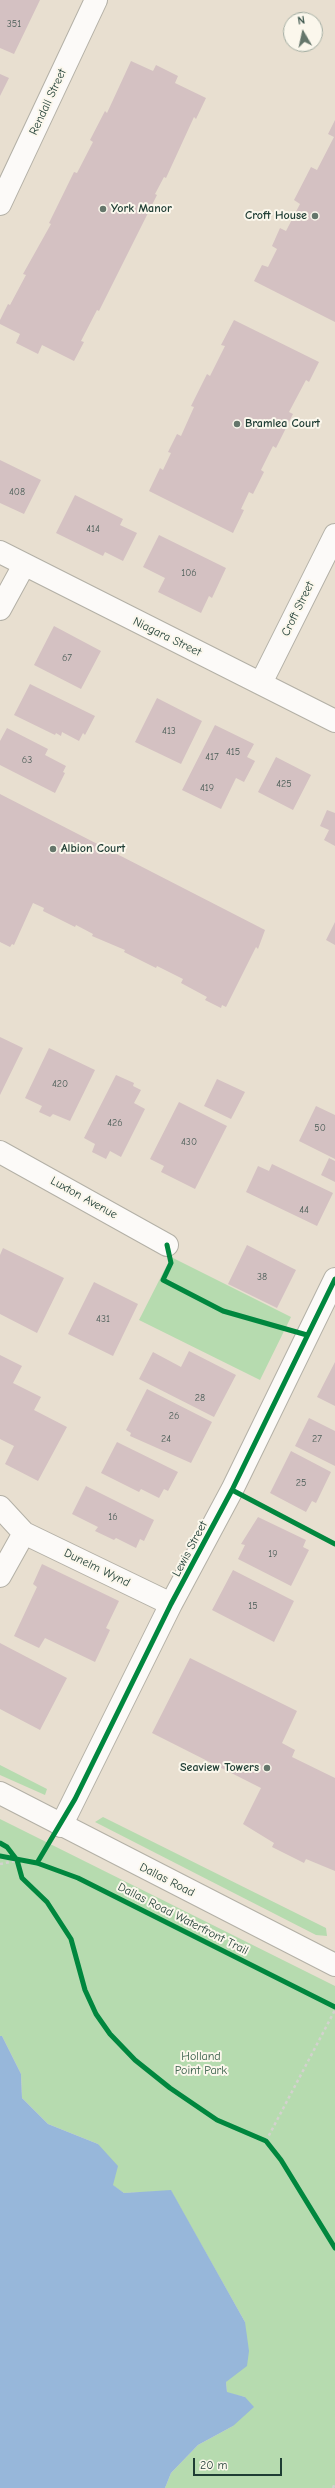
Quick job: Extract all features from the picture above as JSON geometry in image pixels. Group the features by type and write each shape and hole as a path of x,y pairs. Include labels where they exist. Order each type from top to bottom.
{"street":[{"name":"Rendall Street","path":"0,204 96,0"},
{"name":"Croft Street","path":"261,683 335,535"},
{"name":"Niagara Street","path":"0,552 335,721"},
{"path":"0,609 24,565"},
{"name":"Luxton Avenue","path":"0,1152 167,1245"},
{"name":"Lewis Street","path":"61,1826 170,1604 232,1490 335,1280"},
{"name":"Dunelm Wynd","path":"0,1507 24,1533 170,1604"},
{"path":"0,1576 24,1533"},
{"name":"Dallas Road","path":"0,1793 61,1826 335,1964"}],"path":[{"path":"11,1851 18,1860 22,1878 47,1902 71,1939 85,1990 96,2014 110,2034 135,2060 170,2088 217,2120 266,2141 281,2160 335,2248"},
{"path":"0,1856 24,1861"},
{"path":"0,1864 18,1860"},
{"path":"328,2003 335,2007"},
{"path":"266,2141 335,2010"},
{"path":"333,2488 335,2483"}],"green space":[{"path":"171,1257 291,1317 260,1380 139,1320"},
{"path":"0,1765 47,1789 45,1795 0,1775"},
{"path":"103,1817 326,1928 327,1936 316,1935 95,1822"},
{"name":"Holland Point Park","path":"0,1819 335,1986 335,2488 165,2488 171,2473 198,2445 233,2426 245,2397 227,2393 226,2382 245,2322 171,2191 124,2193 112,2185 98,2144 48,2124 22,2098 21,2074 2,2036 0,2036"}],"water":[{"path":"0,2036 2,2036 21,2074 22,2098 48,2124 98,2144 118,2166 113,2185 124,2193 171,2190 245,2322 249,2351 247,2366 226,2382 227,2392 245,2397 254,2407 233,2426 198,2445 171,2473 165,2488 0,2488"}],"building":[{"path":"0,0 40,0 14,54 0,48"},
{"name":"York Manor","path":"131,61 153,71 156,65 178,76 175,83 206,98 196,119 194,117 166,178 164,177 155,194 157,195 99,311 97,310 81,341 84,342 74,361 42,345 38,354 16,343 20,334 0,324 0,320 26,275 23,274 51,224 49,223 74,172 77,173 93,142 90,140 105,111 107,113"},
{"path":"0,74 9,78 0,96"},
{"name":"Croft House","path":"335,120 335,322 254,281 262,265 268,267 277,249 272,246 280,228 286,231 300,204 294,200 311,167 317,170 334,137 328,134"},
{"name":"Bramlea Court","path":"234,320 319,362 309,382 306,380 289,412 293,414 276,448 273,446 261,470 264,472 253,494 249,492 241,509 244,510 233,533 149,491 160,468 163,470 171,453 168,452 177,434 181,436 194,407 191,406 207,374 210,376 225,346 221,345"},
{"path":"0,460 41,480 24,514 0,503"},
{"path":"75,495 123,519 120,525 137,533 123,561 105,552 103,556 56,533"},
{"path":"159,535 226,568 212,598 209,596 201,613 158,592 165,578 143,567"},
{"path":"54,626 101,651 81,689 34,665"},
{"path":"30,684 95,716 85,735 83,733 79,741 62,732 61,736 56,733 55,735 14,715"},
{"path":"157,698 202,721 181,764 135,742"},
{"path":"215,725 254,744 247,757 255,761 244,782 236,778 221,809 182,790"},
{"path":"7,728 48,749 45,755 66,766 63,772 65,773 55,793 0,765 0,741"},
{"path":"276,757 311,775 293,810 258,792"},
{"name":"Albion Court","path":"0,794 265,930 258,949 256,947 226,1007 222,1005 221,1008 205,1000 207,997 181,983 183,979 157,966 156,968 124,952 125,950 92,936 93,934 43,911 44,908 33,903 14,945 12,944 10,947 0,942"},
{"path":"327,810 335,813 335,846 324,840 329,830 320,826"},
{"path":"335,922 335,945 326,940"},
{"path":"0,1037 23,1048 0,1095"},
{"path":"49,1048 95,1070 70,1121 53,1114 50,1117 39,1112 42,1106 25,1098"},
{"path":"116,1075 134,1083 133,1086 141,1090 134,1103 145,1109 121,1157 110,1151 106,1159 92,1152 95,1144 84,1138"},
{"path":"217,1079 245,1092 231,1119 204,1106"},
{"path":"179,1102 227,1126 195,1189 161,1172 164,1166 150,1159"},
{"path":"316,1106 335,1115 335,1159 299,1141"},
{"path":"329,1158 335,1161 335,1182 321,1175"},
{"path":"272,1164 333,1193 317,1226 246,1192 258,1166 269,1171"},
{"path":"247,1245 296,1270 277,1308 228,1284"},
{"path":"3,1248 64,1278 37,1333 0,1314 0,1255"},
{"path":"94,1282 138,1304 113,1356 68,1334"},
{"path":"189,1351 236,1375 214,1417 139,1379 153,1352 181,1367"},
{"path":"0,1355 22,1366 13,1383 41,1397 34,1410 67,1427 38,1481 5,1464 14,1446 0,1439"},
{"path":"335,1362 335,1406 317,1397"},
{"path":"147,1389 212,1422 191,1463 130,1436 131,1433 126,1430"},
{"path":"309,1418 335,1431 335,1466 295,1446"},
{"path":"117,1442 178,1472 168,1491 164,1489 159,1498 141,1489 139,1492 101,1473"},
{"path":"291,1451 331,1472 316,1503 312,1501 306,1512 270,1493"},
{"path":"86,1486 154,1520 144,1541 140,1539 136,1548 116,1538 114,1540 95,1531 98,1527 72,1514"},
{"path":"258,1517 306,1540 303,1547 309,1550 291,1586 238,1559 245,1545 241,1544"},
{"path":"42,1564 119,1601 106,1628 110,1630 95,1662 45,1638 39,1648 14,1636 37,1587 33,1584"},
{"path":"233,1570 294,1601 274,1642 212,1610"},
{"path":"0,1643 67,1678 40,1730 0,1709"},
{"name":"Seaview Towers","path":"190,1658 297,1711 282,1743 295,1750 292,1757 335,1778 335,1871 306,1859 304,1863 272,1847 274,1843 243,1824 261,1788 152,1733"}],"cycle path":[{"path":"167,1245 171,1263 163,1280 223,1311 307,1335"},
{"path":"37,1863 75,1799 171,1604 232,1490 335,1279"},
{"path":"232,1490 335,1544"},
{"path":"0,1843 7,1847 17,1860 22,1878 47,1902 71,1939 85,1990 96,2014 110,2034 135,2060 170,2088 217,2120 266,2141 281,2160 335,2248"},
{"name":"Dallas Road Waterfront Trail","path":"0,1856 37,1863 78,1878 335,2007"}],"place":[{"name":"York Manor","path":"103,209"},
{"name":"Croft House","path":"315,216"},
{"name":"Bramlea Court","path":"237,424"},
{"name":"Albion Court","path":"53,849"},
{"name":"Seaview Towers","path":"267,1768"}]}
